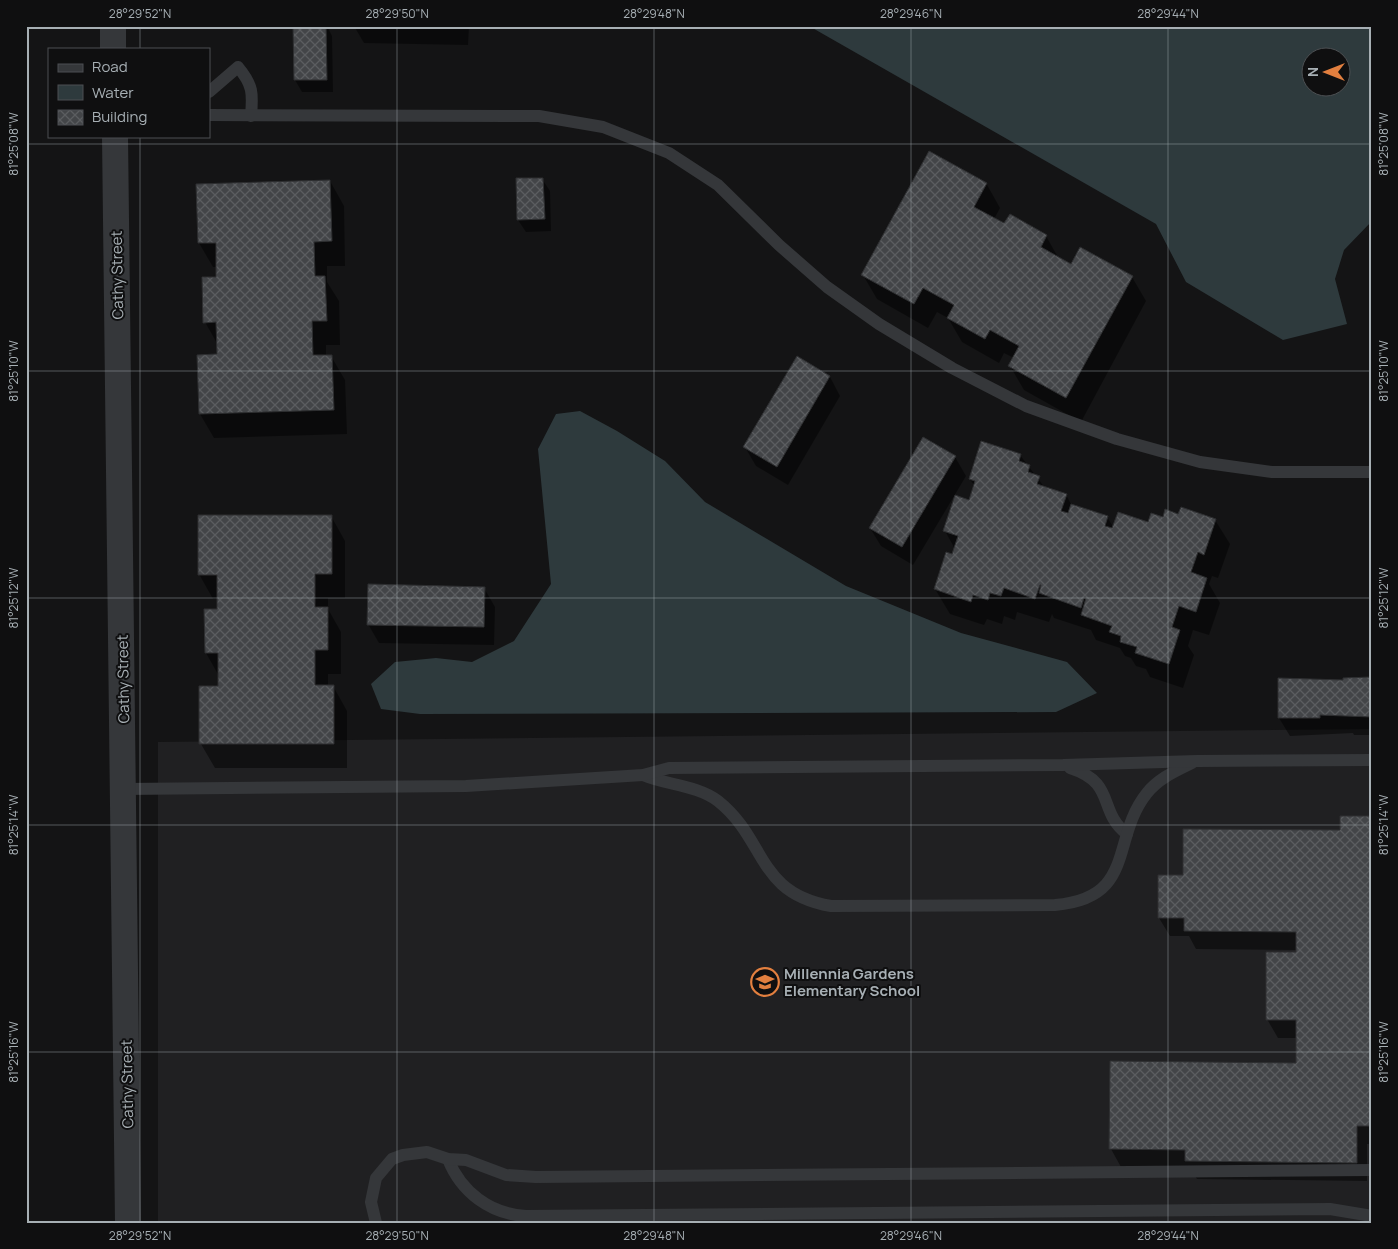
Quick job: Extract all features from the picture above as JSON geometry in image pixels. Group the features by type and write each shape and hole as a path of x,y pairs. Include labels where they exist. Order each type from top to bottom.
{"street":[{"path":"113,26 113,48"},
{"name":"Cathy Street","path":"114,138 124,789 128,1223"}],"lane":[{"path":"210,91 238,67 248,80 252,94 251,116"},
{"path":"210,115 539,116 603,126 668,153 718,185 779,245 827,287 879,324 952,368 1026,406 1117,439 1200,462 1272,472 1372,472"},
{"path":"124,789 466,786 643,775 668,768 1372,760"},
{"path":"643,775 701,792 716,799 739,823 767,870 780,885 795,895 831,906 1071,904 1090,897 1106,886 1120,863 1132,819 1147,792 1159,780 1197,761"},
{"path":"1063,765 1091,777 1101,787 1106,796 1113,819 1127,834"},
{"path":"376,1223 370,1202 372,1190 380,1173 392,1160 416,1152 428,1152 448,1159 466,1160 506,1175 536,1177 1372,1170"},
{"path":"448,1159 456,1178 475,1197 500,1212 513,1216 1330,1209 1372,1216"}],"shaded area":[{"name":"Millennia Gardens Elementary School","path":"1372,729 1372,1223 158,1223 158,742"}],"water":[{"path":"809,26 1372,26 1372,221 1344,250 1335,279 1347,324 1283,340 1186,282 1156,224"},
{"path":"580,411 617,431 665,461 705,502 846,586 961,633 1067,662 1097,693 1056,712 420,714 381,709 371,684 395,662 436,658 472,662 514,641 551,584 538,449 556,414"}],"building":[{"path":"293,26 326,26 327,80 294,80"},
{"path":"408,26 458,26 458,27"},
{"path":"929,151 987,183 974,207 1004,223 1010,214 1047,235 1041,247 1071,264 1080,247 1133,276 1066,398 1008,366 1019,346 990,330 985,339 947,318 954,305 923,288 914,304 861,275"},
{"path":"516,178 543,178 545,219 517,220"},
{"path":"330,180 332,241 314,242 315,276 325,276 327,321 312,321 313,355 332,355 334,410 199,414 197,355 217,354 216,322 203,323 202,277 216,277 216,243 198,243 196,184"},
{"path":"797,356 830,376 777,467 743,447"},
{"path":"923,437 956,456 902,547 869,528"},
{"path":"981,441 1021,454 1019,461 1030,465 1028,472 1040,476 1037,484 1067,494 1061,511 1068,513 1071,504 1108,516 1105,526 1112,528 1118,512 1148,522 1151,513 1163,517 1165,509 1178,514 1181,507 1216,519 1204,555 1198,552 1191,572 1207,578 1196,612 1179,606 1172,627 1180,630 1169,664 1135,653 1137,647 1120,642 1121,636 1109,632 1112,626 1081,615 1086,598 1084,598 1081,608 1039,593 1040,585 1035,599 1004,588 1001,596 990,593 988,600 973,595 971,602 934,589 946,552 952,554 958,536 943,531 955,495 969,500 975,481 969,479"},
{"path":"198,515 332,515 332,574 315,574 315,607 328,607 328,650 315,650 315,685 334,685 334,744 199,744 199,686 218,686 218,653 205,653 204,609 217,609 217,575 198,575"},
{"path":"368,584 485,587 484,627 367,625"},
{"path":"1372,677 1372,717 1320,715 1320,718 1278,718 1278,678 1343,680 1343,678"},
{"path":"1340,816 1372,816 1372,1126 1357,1126 1357,1163 1185,1161 1185,1150 1109,1149 1110,1061 1296,1063 1296,1020 1266,1020 1266,952 1296,952 1296,932 1184,931 1184,918 1158,918 1158,875 1183,875 1183,829 1340,830"}],"place":[{"name":"Millennia Gardens Elementary School","path":"765,982"}]}
